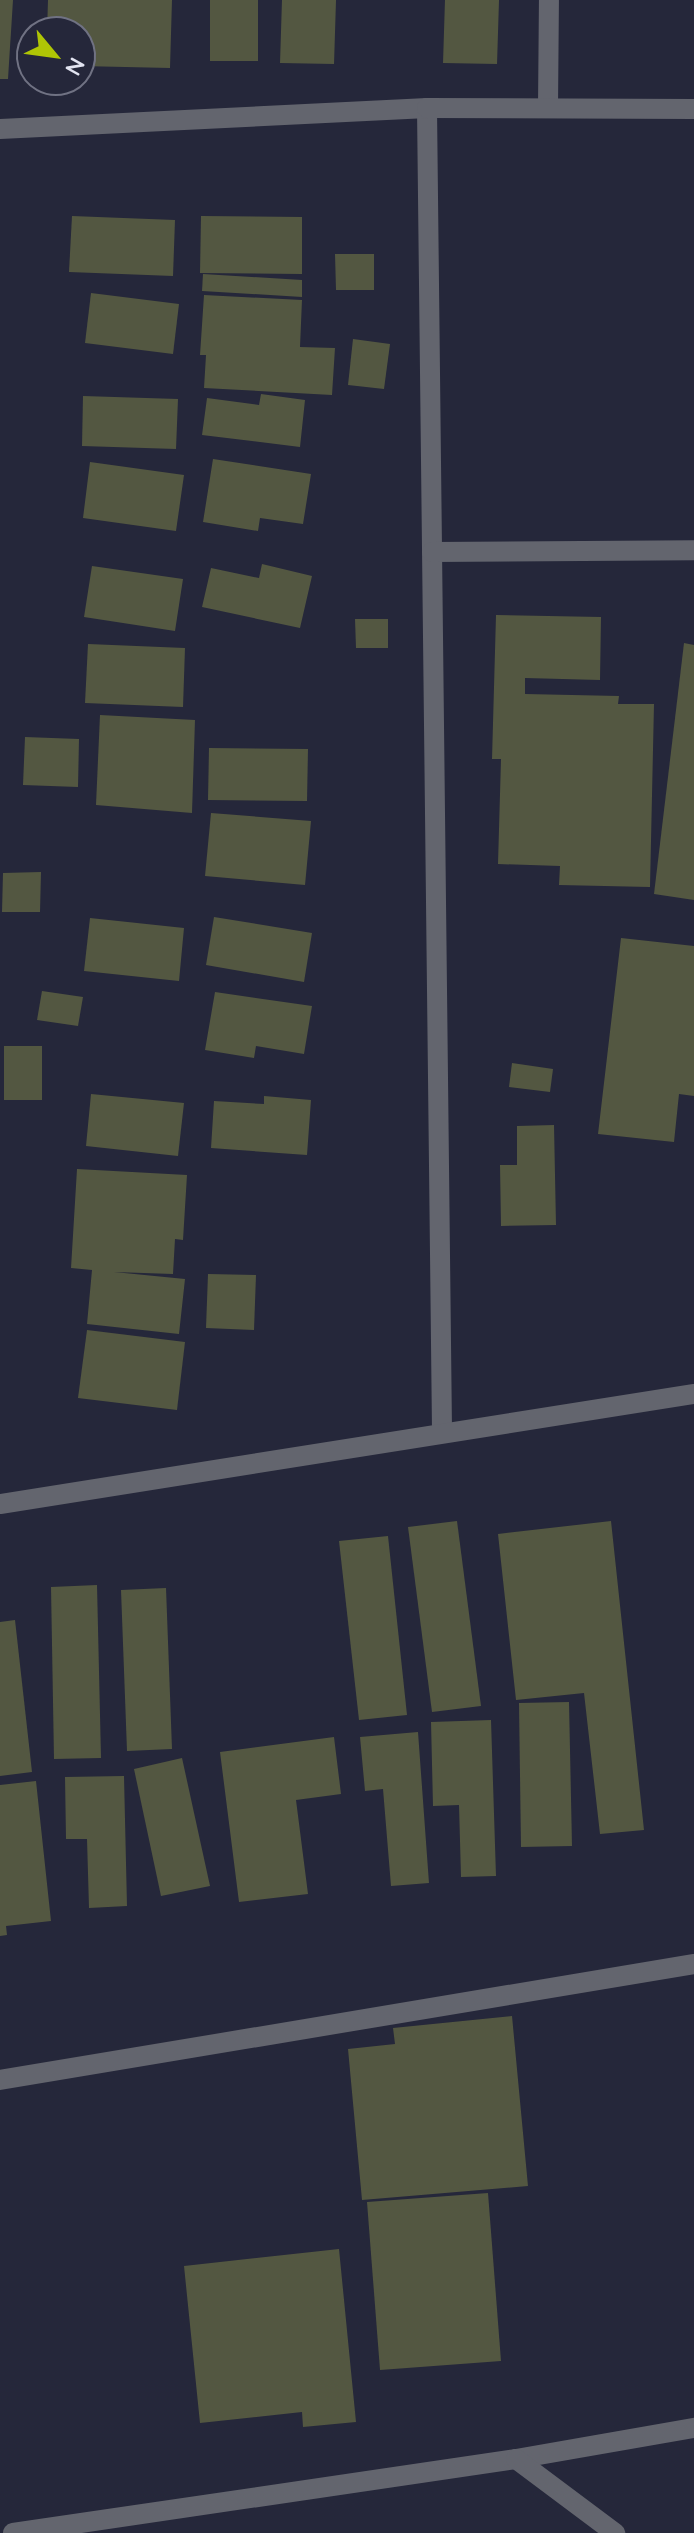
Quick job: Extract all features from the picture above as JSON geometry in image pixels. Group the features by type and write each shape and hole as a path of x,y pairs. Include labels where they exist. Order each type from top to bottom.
{"street":[{"path":"548,108 549,0"},
{"path":"427,108 442,1432"},
{"path":"0,129 427,108 694,109"},
{"path":"432,552 694,550"},
{"path":"0,1504 694,1394"},
{"path":"0,2080 694,1964"},
{"path":"13,2533 516,2459 694,2428"},
{"path":"516,2459 615,2533"}],"building":[{"path":"0,0 13,0 8,79 0,79"},
{"path":"48,0 172,0 170,68 96,66 96,16 48,16"},
{"path":"210,0 258,0 258,61 210,61"},
{"path":"282,0 336,0 334,64 280,63"},
{"path":"445,0 499,0 497,64 443,63"},
{"path":"72,216 175,220 173,276 69,272"},
{"path":"201,216 302,217 302,274 200,273"},
{"path":"335,254 374,254 374,290 336,290"},
{"path":"203,274 302,280 302,297 202,291"},
{"path":"91,293 179,304 173,354 85,343"},
{"path":"204,295 302,300 300,347 335,348 332,395 204,388 206,355 200,355"},
{"path":"353,339 390,344 384,389 348,385"},
{"path":"261,394 305,400 300,447 202,435 207,398 259,405"},
{"path":"83,396 178,399 176,449 82,446"},
{"path":"213,459 311,474 303,524 260,518 258,531 203,522"},
{"path":"90,462 184,475 176,531 83,518"},
{"path":"262,564 312,576 300,628 202,607 211,568 259,578"},
{"path":"92,566 183,579 175,631 84,617"},
{"path":"496,615 601,617 600,680 525,678 525,694 619,696 618,704 654,704 650,887 559,885 560,866 498,864 501,759 492,759"},
{"path":"355,619 388,619 388,648 356,648"},
{"path":"684,643 694,645 694,900 654,894"},
{"path":"88,644 185,648 183,707 85,703"},
{"path":"100,715 195,720 192,813 96,805"},
{"path":"25,737 79,739 78,787 23,785"},
{"path":"209,748 308,749 307,801 208,800"},
{"path":"211,813 311,821 305,885 205,876"},
{"path":"41,872 40,912 2,912 3,873"},
{"path":"214,917 312,933 304,982 206,965"},
{"path":"90,918 184,928 179,981 84,971"},
{"path":"621,938 694,946 694,1096 679,1094 674,1142 598,1134"},
{"path":"42,991 83,997 78,1026 37,1020"},
{"path":"215,992 312,1006 304,1054 256,1046 254,1058 205,1050"},
{"path":"4,1046 42,1046 42,1100 4,1100"},
{"path":"512,1063 553,1069 550,1092 509,1087"},
{"path":"91,1094 184,1103 178,1156 86,1146"},
{"path":"264,1096 311,1100 307,1155 211,1148 214,1101 264,1104"},
{"path":"554,1125 556,1225 501,1226 500,1165 517,1165 517,1126"},
{"path":"77,1169 187,1175 183,1240 175,1239 173,1274 114,1272 185,1279 179,1334 87,1324 92,1270 71,1268"},
{"path":"208,1274 256,1275 254,1330 206,1328"},
{"path":"87,1330 185,1342 177,1410 78,1398"},
{"path":"457,1521 481,1706 432,1712 408,1527"},
{"path":"611,1521 644,1830 600,1834 584,1693 516,1700 498,1534"},
{"path":"388,1536 407,1715 359,1720 339,1541"},
{"path":"97,1585 101,1758 54,1759 51,1587"},
{"path":"166,1588 172,1749 127,1751 121,1590"},
{"path":"15,1620 32,1772 0,1776 0,1622"},
{"path":"569,1702 572,1846 521,1847 519,1703"},
{"path":"491,1720 496,1876 461,1877 459,1805 433,1806 431,1722"},
{"path":"418,1732 429,1883 391,1886 383,1789 365,1791 360,1737"},
{"path":"334,1737 341,1794 296,1800 308,1894 239,1902 220,1752"},
{"path":"182,1758 210,1886 161,1896 134,1769"},
{"path":"124,1776 127,1906 89,1908 87,1839 66,1839 65,1777"},
{"path":"36,1781 51,1921 6,1926 7,1935 0,1936 0,1785"},
{"path":"512,2016 528,2186 362,2200 348,2049 395,2044 393,2028"},
{"path":"488,2193 501,2361 380,2370 367,2202"},
{"path":"339,2249 356,2422 303,2427 302,2412 200,2423 184,2266"}]}
